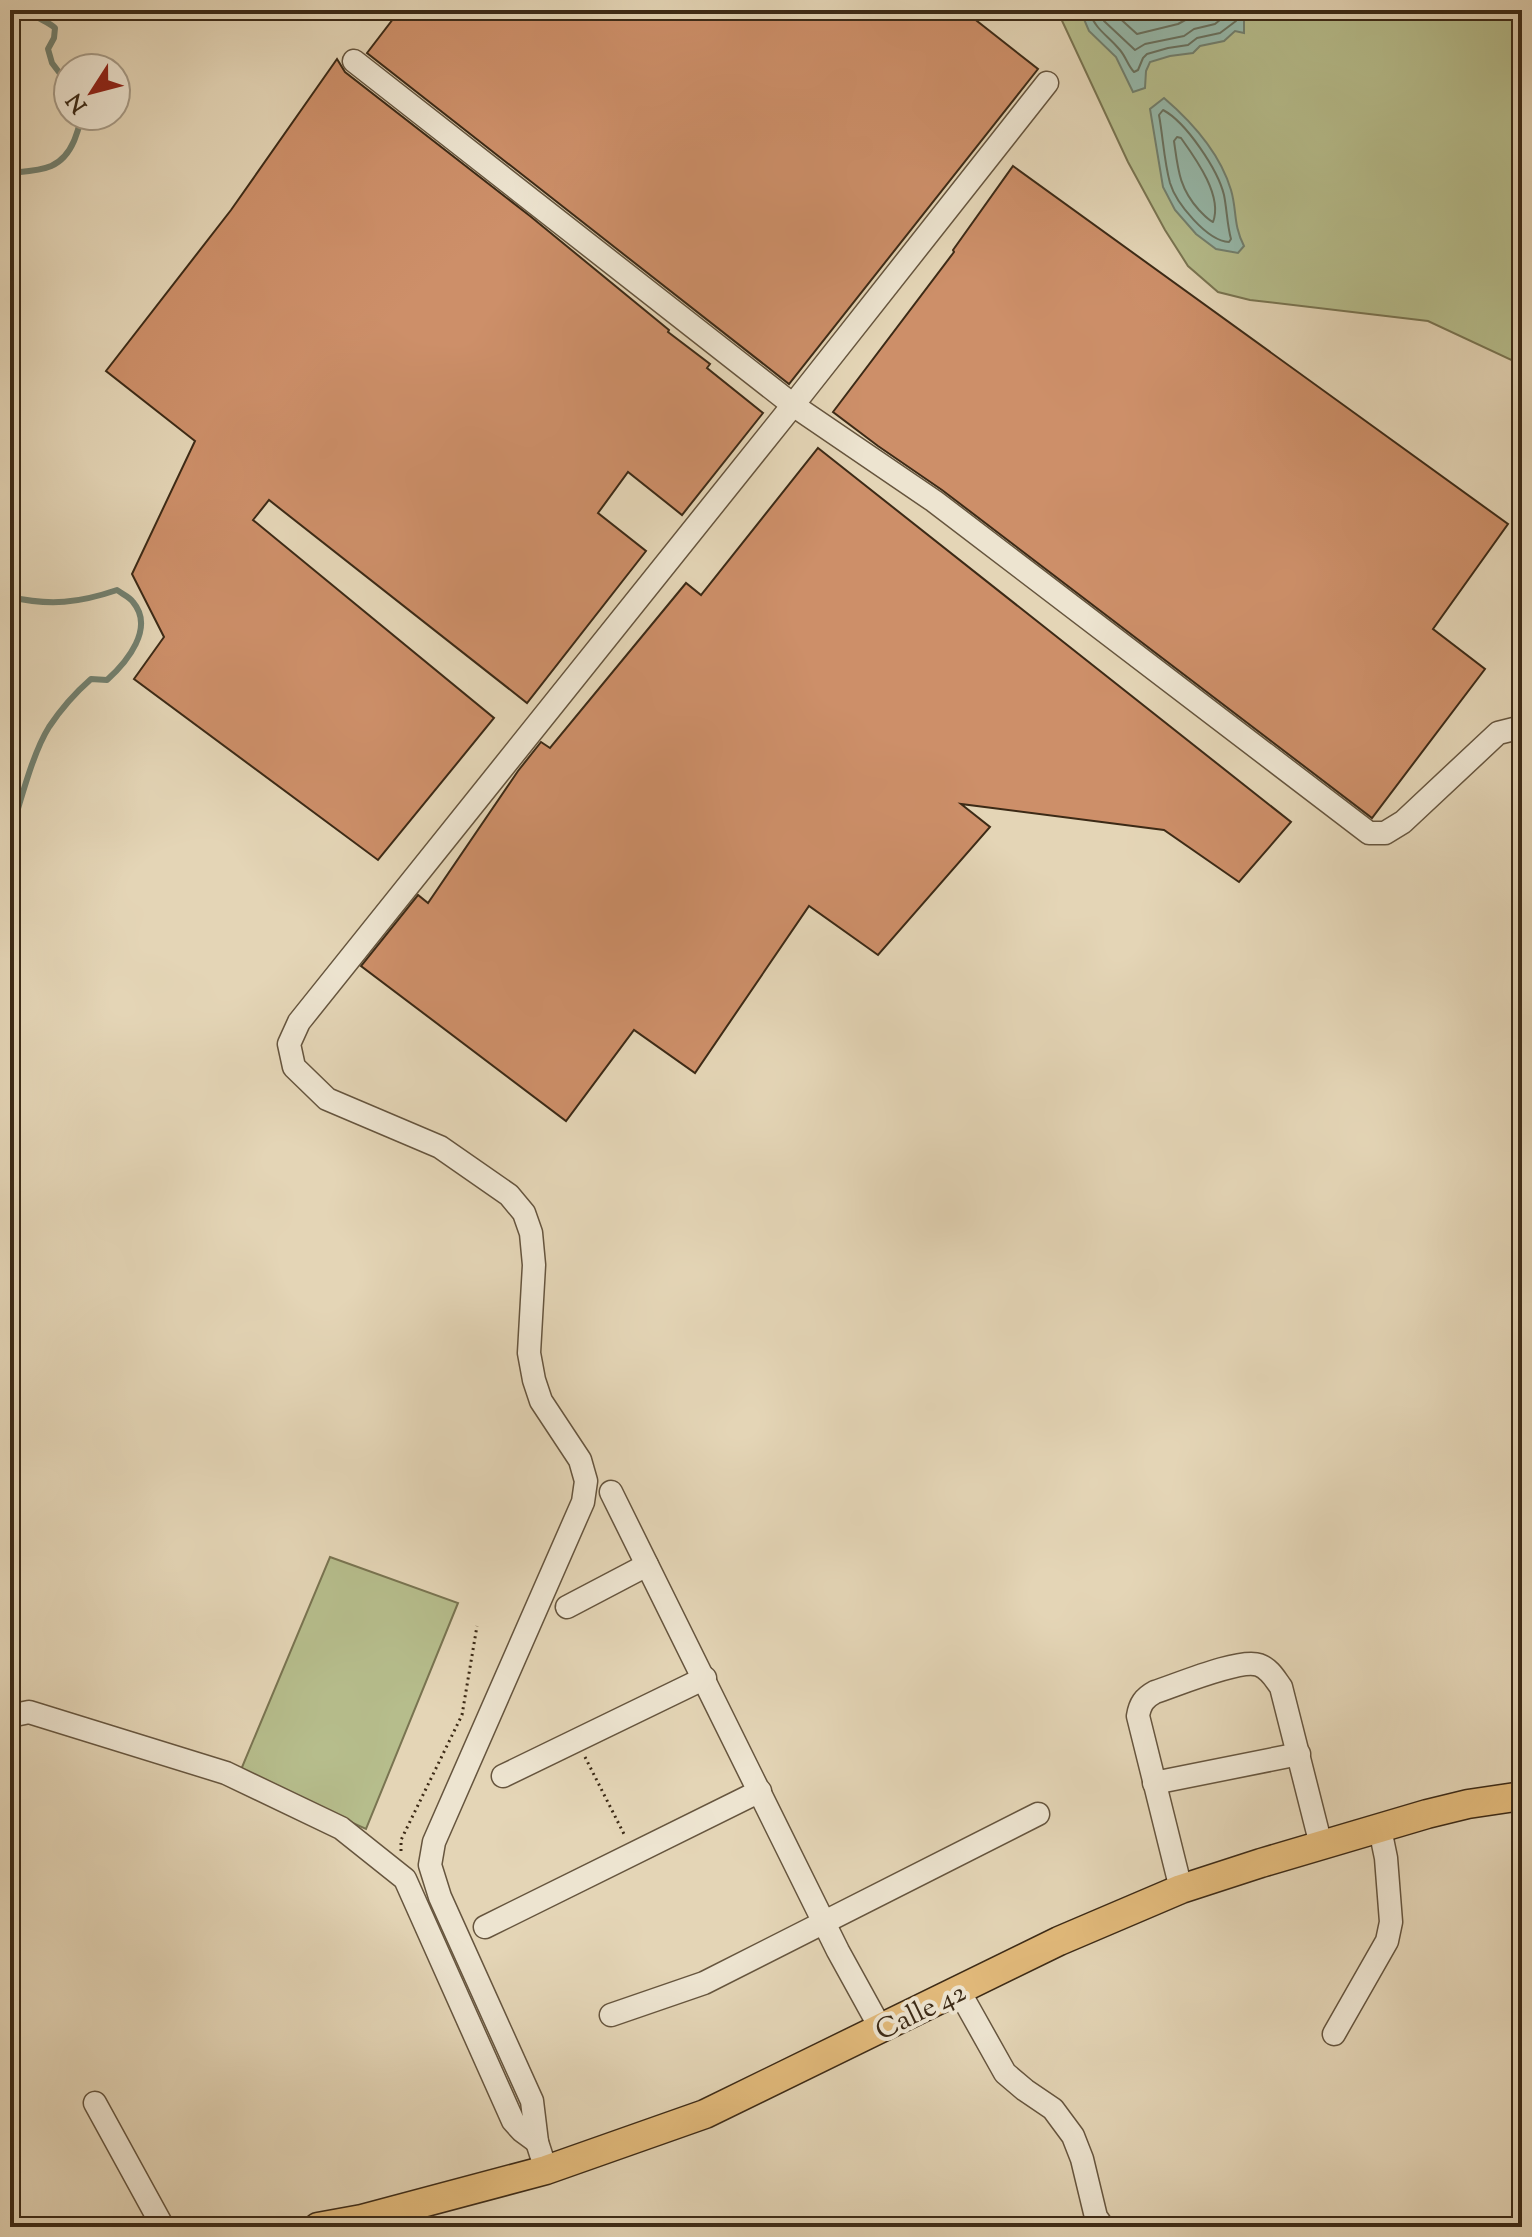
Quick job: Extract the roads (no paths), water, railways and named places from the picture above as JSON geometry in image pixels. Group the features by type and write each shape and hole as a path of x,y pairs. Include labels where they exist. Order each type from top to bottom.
{"main road":[{"name":"Calle 42","path":"318,2227 362,2219 546,2170 705,2114 1059,1941 1181,1889 1321,1845 1468,1804 1522,1796"}],"street":[{"path":"354,61 793,405 934,501 1369,833 1385,833 1403,822 1498,733 1522,727"},
{"path":"546,2170 537,2142 532,2101 440,1897 430,1865 434,1842 583,1502 586,1481 580,1460 541,1401 534,1380 529,1353 534,1265 531,1233 524,1213 509,1195 440,1147 327,1099 294,1067 289,1044 309,1009 1047,83"},
{"path":"611,1492 824,1922 881,2029"},
{"path":"567,1607 647,1565"},
{"path":"1181,1889 1138,1716 1140,1706 1155,1692 1242,1663 1259,1665 1271,1673 1281,1687 1321,1845"},
{"path":"503,1776 705,1678"},
{"path":"10,1716 29,1712 226,1773 341,1828 405,1879 513,2121 537,2142"},
{"path":"1154,1783 1299,1754"},
{"path":"485,1927 760,1791"},
{"path":"611,2015 704,1983 1038,1814"},
{"path":"1334,2034 1387,1941 1391,1922 1386,1858 1380,1829"},
{"path":"959,1991 1005,2073 1053,2109 1073,2136 1096,2217 1103,2227"},
{"path":"95,2103 163,2227"}],"water":[{"path":"1080,10 1244,10 1244,33 1235,31 1224,41 1200,46 1193,53 1150,62 1145,88 1133,92 1116,57 1089,31"},
{"path":"1164,98 1204,139 1220,163 1233,197 1238,231 1244,246 1238,253 1216,249 1196,234 1175,210 1163,187 1150,109"}],"waterway":[{"path":"28,10 55,28 48,49 52,63"},
{"path":"10,173 56,164 69,151 77,132"},
{"path":"10,473 18,489 10,507"},
{"path":"10,597 64,602 117,590 133,602 141,623 136,644 123,664 107,680 91,679 49,727 32,765 10,835"}]}
